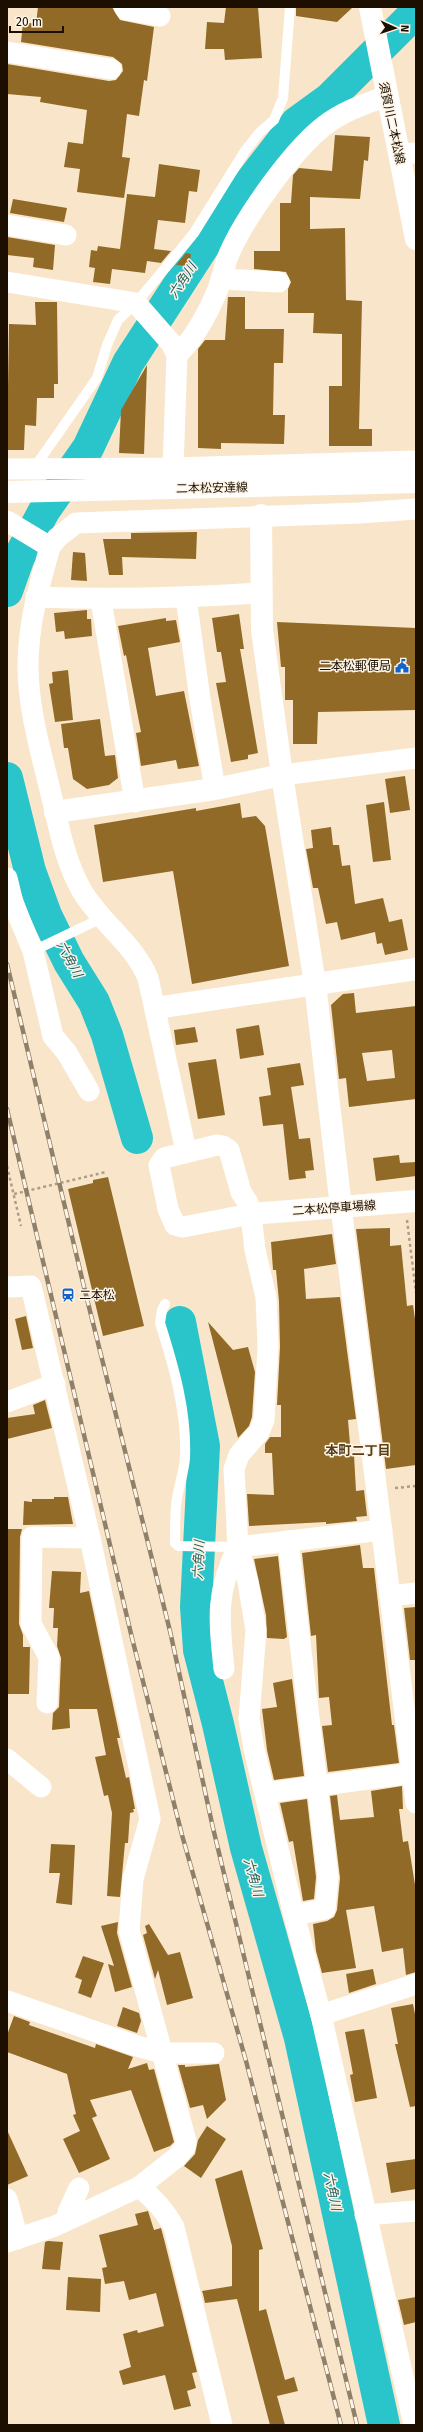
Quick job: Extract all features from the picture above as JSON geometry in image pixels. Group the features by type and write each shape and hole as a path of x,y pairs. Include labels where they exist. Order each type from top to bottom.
{"street":[{"path":"124,7 126,10 160,16"},
{"name":"須賀川二本松線","path":"370,7 385,88 407,154 416,239"},
{"path":"7,52 111,69"},
{"path":"174,349 191,342 221,279 228,256 241,230 291,160 324,126 385,88"},
{"path":"7,225 66,235"},
{"path":"221,279 279,282"},
{"path":"7,282 136,303 174,349 173,468"},
{"path":"7,469 113,467 173,468 416,461"},
{"name":"二本松安達線","path":"7,492 416,482"},
{"path":"186,1151 156,1008 143,966 95,922 83,893 71,870 55,812 34,721 28,649 36,597 48,545 76,523 261,515 352,513 416,509"},
{"path":"261,515 262,630 282,775 315,984 340,1207 416,1803"},
{"path":"13,524 48,545"},
{"path":"36,597 101,600 186,598 261,593"},
{"path":"186,598 200,699 216,789"},
{"path":"101,600 135,802"},
{"path":"55,812 135,802 216,789 282,775 416,758"},
{"path":"7,878 13,903 37,949 53,1036 67,1052 89,1091"},
{"path":"156,1008 416,969"},
{"path":"251,1214 183,1227 175,1225 168,1209 159,1165 164,1158 186,1151 217,1145 230,1150 241,1192 248,1204 251,1214 255,1250 266,1297 268,1346 264,1420 259,1432 235,1463 238,1547 248,1582 256,1630 249,1720 294,1915 321,2015 365,2215 414,2425"},
{"name":"二本松停車場線","path":"251,1214 410,1202"},
{"path":"7,1287 31,1286 90,1538 150,1819 133,1879 129,1930 136,1963 164,2053 166,2072 186,2141 185,2147 177,2157 139,2187 67,2220 13,2241 7,2199"},
{"path":"7,1402 55,1384"},
{"path":"238,1547 382,1530"},
{"path":"47,1703 49,1657 31,1624 32,1538 90,1538"},
{"path":"288,1540 328,1877 325,1909 294,1915"},
{"path":"224,1669 219,1617 223,1582 238,1547"},
{"path":"390,1596 416,1593"},
{"path":"7,1759 41,1787"},
{"path":"265,1793 412,1773"},
{"path":"321,2015 416,1984"},
{"path":"7,2001 94,2033 164,2053 214,2053"},
{"path":"139,2187 151,2196 166,2212 174,2227 222,2425"},
{"path":"67,2220 68,2212 79,2188"},
{"path":"365,2215 416,2211"}],"lane":[{"path":"42,468 97,378 107,345 116,324 136,303 194,233 245,151 260,132 274,120 283,98 290,7"},
{"path":"37,949 95,922"},
{"path":"165,1304 162,1310 160,1323 182,1408 185,1457 182,1482 176,1505 175,1543 178,1546 238,1547"}],"path":[{"path":"7,1166 21,1226"},
{"path":"14,1194 106,1172"},
{"path":"410,1202 416,1293"}],"building":[{"path":"38,7 112,7 120,20 154,27 147,81 144,80 139,116 127,114 122,157 130,158 124,198 77,192 80,169 64,167 68,142 83,144 87,110 40,102 41,97 7,94 7,64 109,81 116,80 123,71 122,64 113,57 21,42 23,22 36,24"},
{"path":"226,7 258,7 262,58 225,60 224,49 205,49 207,22 224,23"},
{"path":"296,7 353,7 337,22 296,16"},
{"path":"335,135 370,137 368,161 364,160 360,199 310,197 310,229 345,228 346,300 362,301 359,429 372,429 372,446 329,446 329,386 342,386 342,334 313,333 314,313 288,313 288,289 291,282 286,272 254,269 254,251 280,251 280,203 291,203 293,175 299,168 332,171"},
{"path":"159,164 200,170 197,192 189,191 185,223 158,220 154,249 171,251 161,263 147,261 145,273 112,269 110,284 93,282 95,268 89,267 91,250 97,251 98,246 120,249 127,194 155,197"},
{"path":"13,199 67,208 64,222 10,213"},
{"path":"7,237 55,245 53,270 33,267 34,258 7,255"},
{"path":"186,253 191,254 189,266 176,265"},
{"path":"228,297 245,297 245,329 284,329 283,363 274,363 273,415 285,415 284,444 221,443 221,449 198,448 198,349 205,340 225,340"},
{"path":"35,302 57,302 58,384 54,384 54,398 37,398 36,426 25,425 24,450 7,450 9,324 36,325"},
{"path":"147,365 144,454 119,453 121,410"},
{"path":"197,532 196,559 122,557 123,575 109,575 103,539 131,539 131,533"},
{"path":"73,552 85,553 87,581 71,580"},
{"path":"87,610 87,619 91,619 92,636 65,639 64,631 56,632 54,613"},
{"path":"239,614 244,649 240,649 258,753 248,755 248,759 231,762 216,683 226,682 221,652 217,652 212,618"},
{"path":"166,618 166,621 176,620 180,642 148,648 156,696 184,691 199,766 178,769 176,760 141,766 136,733 141,732 126,655 124,656 118,626"},
{"path":"277,622 416,628 416,710 318,712 317,744 293,744 293,700 285,700 285,667 281,667"},
{"path":"68,670 73,720 55,722 49,684 53,683 52,672"},
{"path":"100,719 105,756 115,755 118,778 109,785 87,789 73,779 68,748 64,748 61,724"},
{"path":"405,776 410,810 390,813 385,779"},
{"path":"384,802 391,860 373,862 366,805"},
{"path":"240,803 242,818 256,816 265,826 289,966 192,984 173,871 103,882 94,825 196,808 196,811"},
{"path":"331,827 333,845 339,845 342,866 350,865 355,904 383,898 389,922 402,919 408,950 385,955 382,943 377,944 375,932 341,940 337,922 326,924 318,888 313,888 306,849 313,848 311,830"},
{"path":"354,993 356,1013 416,1006 416,1099 349,1107 346,1078 339,1079 331,1005 343,994","holes":["392,1050 395,1078 367,1081 362,1053"]},
{"path":"259,1025 264,1055 240,1059 236,1029"},
{"path":"195,1027 198,1042 176,1045 174,1030"},
{"path":"216,1059 225,1115 198,1119 188,1063"},
{"path":"300,1063 304,1085 291,1087 299,1139 310,1138 314,1170 305,1171 306,1178 289,1180 283,1124 263,1126 259,1097 271,1095 267,1068"},
{"path":"399,1155 400,1163 416,1162 416,1176 376,1181 373,1158"},
{"path":"108,1177 144,1326 103,1336 68,1189 93,1183 93,1180"},
{"path":"390,1228 390,1246 401,1245 407,1306 413,1305 416,1326 416,1465 386,1469 356,1229"},
{"path":"332,1234 336,1264 304,1269 306,1299 340,1297 356,1419 348,1420 351,1456 354,1455 356,1491 364,1490 367,1516 356,1517 357,1521 326,1524 326,1522 249,1526 247,1494 274,1495 272,1453 265,1453 265,1444 270,1437 281,1437 281,1405 277,1405 280,1347 279,1301 276,1270 273,1270 271,1242"},
{"path":"26,1316 33,1348 22,1350 15,1319"},
{"path":"208,1322 233,1350 248,1347 255,1372 252,1417 249,1426 238,1438"},
{"path":"45,1400 52,1428 7,1439 7,1418 35,1414 33,1405"},
{"path":"54,1497 68,1497 73,1524 23,1525 24,1501 32,1502 32,1499 54,1499"},
{"path":"7,1529 22,1529 20,1537 19,1624 23,1635 23,1647 30,1647 29,1694 7,1694"},
{"path":"360,1545 363,1568 374,1568 392,1725 394,1725 399,1763 328,1772 322,1726 332,1725 329,1697 319,1698 316,1635 311,1636 302,1553"},
{"path":"278,1556 287,1637 284,1639 267,1638 266,1615 254,1559"},
{"path":"52,1571 81,1572 80,1593 89,1591 120,1738 117,1738 126,1778 129,1777 135,1809 133,1809 134,1812 130,1813 128,1843 125,1843 120,1897 107,1896 112,1813 108,1795 104,1796 95,1757 106,1755 97,1709 69,1709 70,1728 52,1730 53,1713 59,1707 61,1658 57,1646 58,1628 53,1628 54,1608 49,1608"},
{"path":"416,1607 416,1660 410,1660 404,1608"},
{"path":"292,1679 304,1776 274,1780 267,1750 262,1709 277,1707 273,1683"},
{"path":"402,1786 403,1809 399,1809 403,1842 408,1841 416,1891 416,1972 406,1975 403,1948 382,1952 374,1906 346,1910 356,1968 322,1973 316,1951 313,1924 327,1921 334,1917 337,1910 340,1878 330,1796 337,1795 340,1820 374,1817 371,1791"},
{"path":"307,1799 316,1877 314,1899 303,1901 293,1841 289,1842 280,1803"},
{"path":"51,1844 75,1845 72,1905 56,1903 60,1873 49,1873"},
{"path":"118,1922 117,1933 132,1987 115,1992 108,1964 114,1966 101,1926"},
{"path":"149,1924 168,1955 180,1952 193,1998 167,2005 158,1970 155,1979 143,1935 147,1933 145,1926"},
{"path":"83,1956 104,1963 91,1998 78,1993 82,1980 75,1977"},
{"path":"373,1969 376,1984 349,1993 346,1974"},
{"path":"413,2004 416,2019 416,2106 410,2107 395,2044 398,2044 391,2008"},
{"path":"123,2007 139,2013 141,2021 137,2033 117,2026"},
{"path":"14,2016 30,2022 29,2025 95,2048 96,2044 133,2057 128,2069 147,2063 149,2070 154,2069 174,2142 170,2146 154,2152 131,2090 90,2100 97,2116 92,2118 110,2159 79,2173 63,2139 80,2131 73,2115 76,2114 67,2074 7,2052 7,2035"},
{"path":"364,2029 377,2098 355,2102 350,2075 353,2074 345,2032"},
{"path":"219,2064 226,2100 207,2119 203,2105 190,2108 178,2065 185,2065 185,2067"},
{"path":"207,2126 226,2139 201,2178 184,2166 195,2154 198,2140"},
{"path":"7,2130 28,2176 7,2185"},
{"path":"416,2159 416,2189 391,2193 386,2163"},
{"path":"242,2170 263,2249 259,2250 259,2311 266,2309 285,2380 294,2377 298,2391 277,2396 285,2425 270,2425 237,2299 205,2303 202,2291 232,2286 232,2246 215,2179"},
{"path":"148,2211 154,2230 161,2228 197,2372 192,2373 196,2388 187,2391 191,2406 174,2410 165,2375 123,2385 119,2371 131,2367 123,2334 137,2330 138,2333 164,2326 156,2293 129,2300 124,2281 105,2284 102,2268 107,2267 99,2235 138,2225 135,2214"},
{"path":"45,2242 63,2242 60,2270 42,2269"},
{"path":"68,2277 101,2279 100,2312 66,2310"},
{"path":"416,2297 416,2322 404,2325 398,2300"}],"waterway":[{"name":"六角川","path":"7,591 19,557 44,511 88,448 128,363 218,224 296,123 329,99 416,12"},
{"name":"六角川","path":"7,778 30,871 46,915 69,962 94,1002 107,1035 137,1138"},
{"name":"六角川","path":"180,1322 204,1446 196,1607 199,1650 218,1724 246,1848 300,2038 384,2425"}],"railway":[{"path":"7,964 85,1291 170,1631 213,1828 357,2425"},
{"path":"7,1109 132,1638 182,1835 246,2061 341,2425"}],"place":[{"name":"二本松郵便局","path":"402,666"},
{"name":"二本松","path":"68,1295"}],"district":[{"name":"本町二丁目","path":"358,1450"}]}
